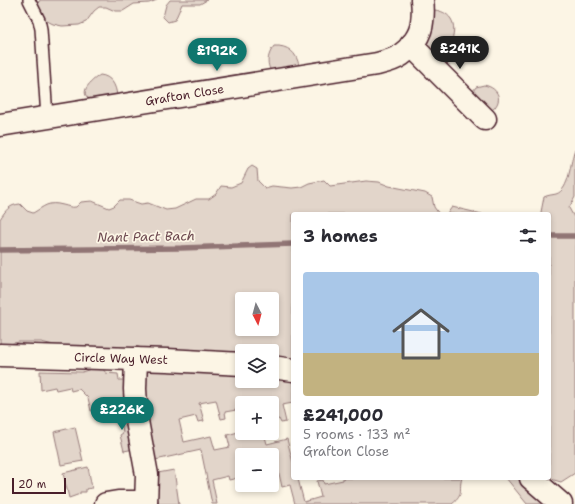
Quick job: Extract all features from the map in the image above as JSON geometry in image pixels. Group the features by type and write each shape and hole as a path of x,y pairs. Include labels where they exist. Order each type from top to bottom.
{"street":[{"name":"Grafton Close","path":"0,125 377,64 400,55 411,45 420,32 423,21 422,0"},
{"path":"411,45 484,119"},
{"name":"Circle Way West","path":"0,355 202,361 235,363"},
{"path":"106,504 118,502 146,503 146,468 137,421 135,389 136,359"},
{"path":"279,369 291,370"},
{"path":"533,480 561,504"}],"lane":[{"path":"29,0 39,20 41,29 47,117"}],"shaded area":[{"path":"157,0 149,3 134,4 123,11 115,11 106,7 99,7 86,22 79,25 62,26 45,20 37,7 39,1"},
{"path":"170,0 207,0 200,4 182,4 175,20 168,22 163,17 166,5"},
{"path":"435,10 448,15 454,29 452,40 446,49 441,52 432,51 422,45 428,11"},
{"path":"274,46 288,48 296,57 299,66 275,77 268,62 268,58"},
{"path":"100,75 110,79 117,96 97,102 88,98 85,92 88,85"},
{"path":"484,85 493,89 498,95 498,103 491,111 470,95 476,87"},
{"path":"575,149 575,197 569,208 575,219 575,473 561,482 554,480 551,477 551,212 541,212 544,197 556,194 564,187 569,174"},
{"path":"252,166 257,169 258,181 265,188 272,186 292,188 301,187 309,183 324,180 330,186 366,181 379,182 389,186 425,193 432,197 434,207 438,212 291,212 291,403 282,405 286,422 281,423 279,419 279,396 235,396 235,410 225,412 226,418 221,419 216,400 199,403 204,421 198,422 196,416 179,420 184,442 211,436 215,450 230,447 227,435 235,433 235,440 266,440 267,444 287,439 291,455 291,480 298,480 304,502 321,497 317,481 323,480 324,484 343,480 462,480 460,495 452,504 295,504 290,485 282,487 279,474 279,448 235,448 235,479 229,480 228,476 212,480 217,504 212,504 201,450 146,462 136,359 86,347 54,345 41,342 19,342 4,345 0,343 0,219 10,207 20,204 27,211 33,213 50,204 76,207 81,202 92,201 109,208 114,206 120,200 129,200 141,204 148,203 166,210 175,209 196,199 209,199 216,194 221,186 231,187 241,183 248,169"},
{"path":"452,207 473,212 448,212"},
{"path":"94,368 102,368 106,373 118,374 119,380 126,380 131,401 91,411 88,398 79,389 71,391 70,387 56,390 55,387 41,390 40,371 82,372"},
{"path":"131,403 139,448 124,451 120,435 123,433 119,406"},
{"path":"75,427 83,461 61,465 54,432"},
{"path":"88,467 92,488 86,489 86,492 80,492 80,494 69,498 63,473"},
{"path":"174,470 179,504 146,504 147,475"},
{"path":"508,480 519,480 547,504 527,504"}],"waterway":[{"name":"Nant Pact Bach","path":"551,236 575,236"},
{"name":"Nant Pact Bach","path":"0,250 181,248 291,244"}]}
